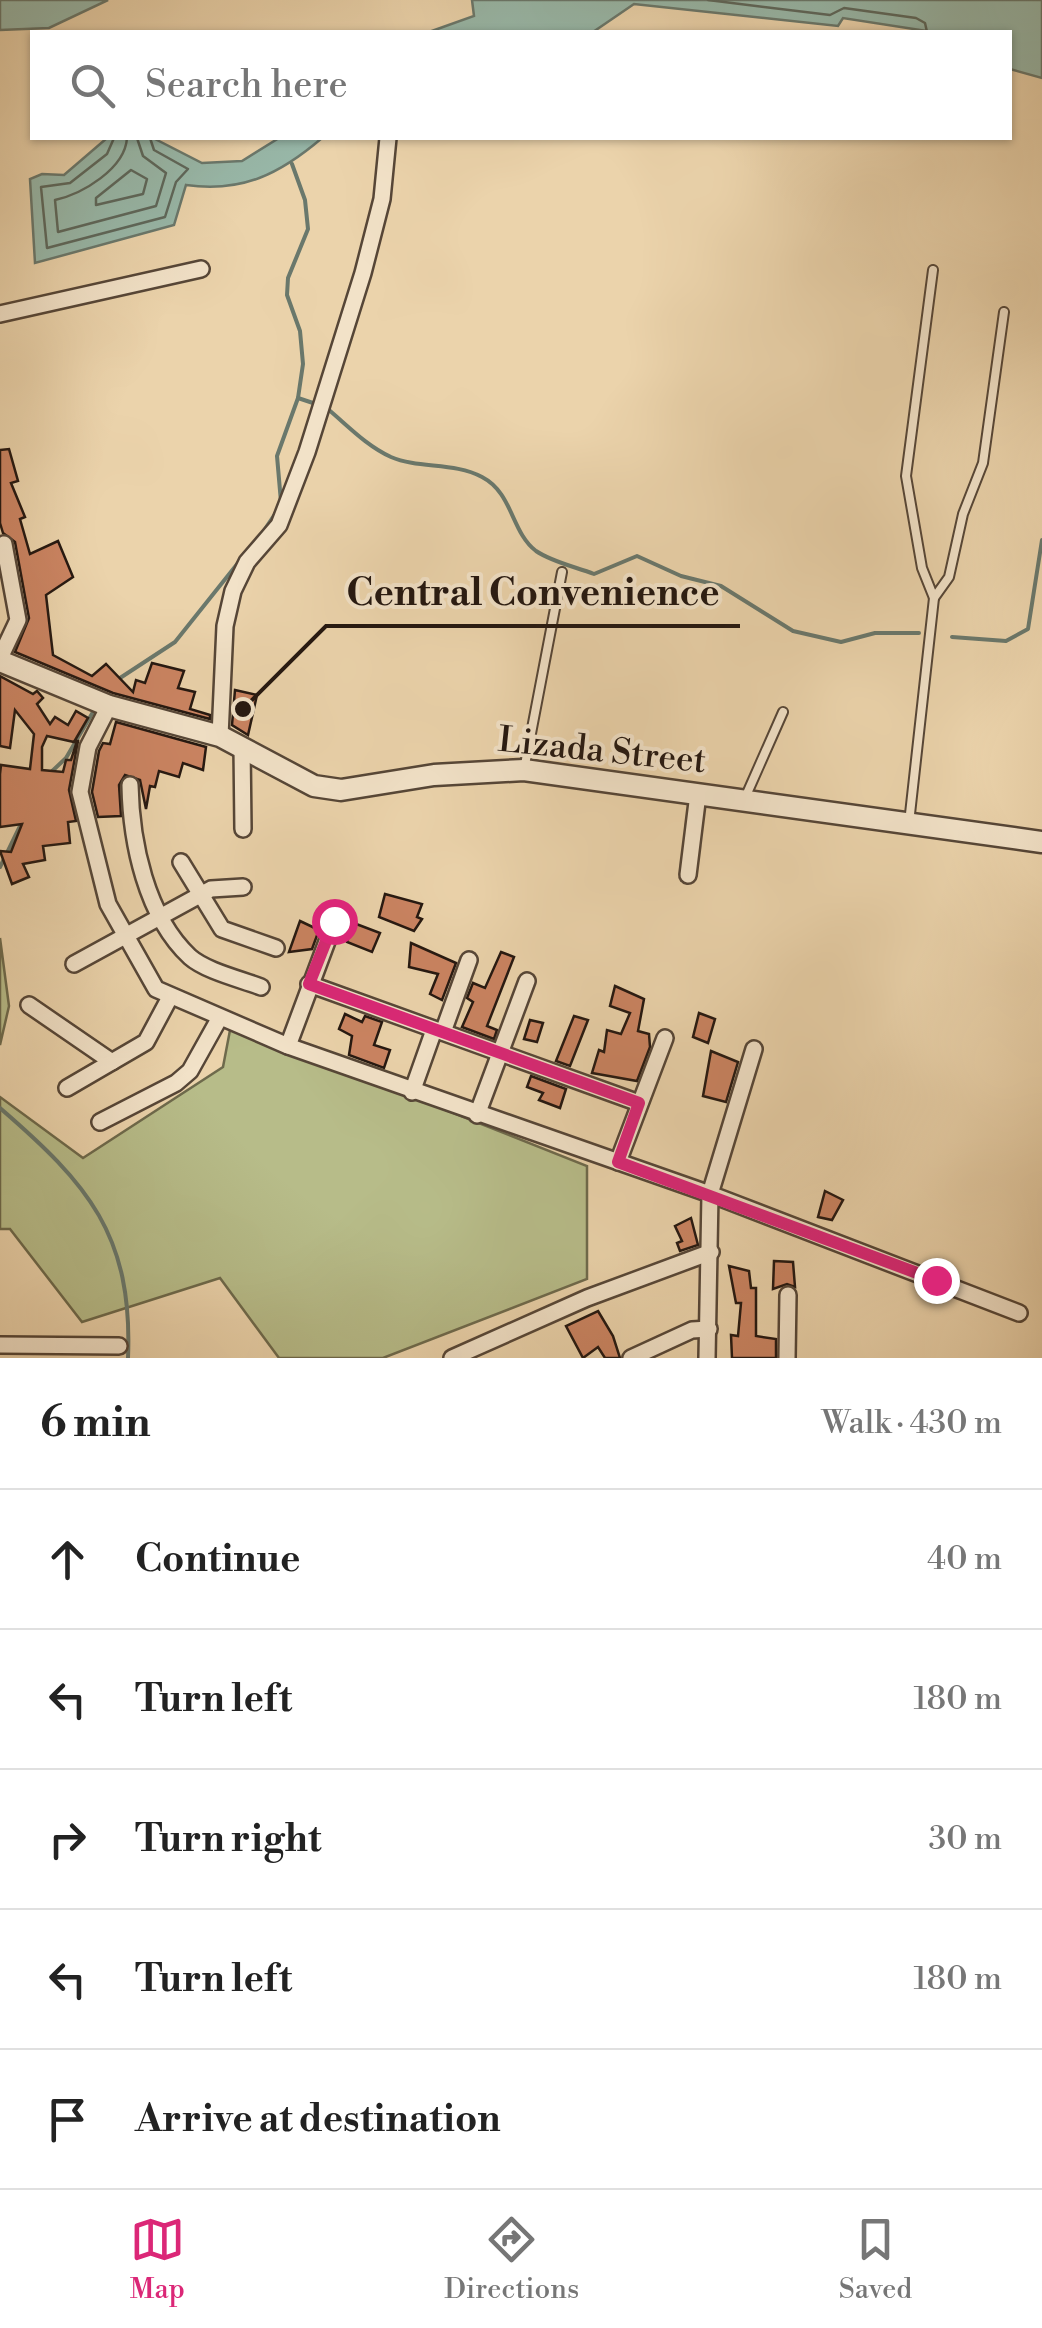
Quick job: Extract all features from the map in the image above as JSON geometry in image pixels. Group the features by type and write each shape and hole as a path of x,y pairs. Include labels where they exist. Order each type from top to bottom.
{"street":[{"path":"220,736 225,626 232,592 247,562 279,526 307,452 363,273 382,198 388,140"},
{"path":"0,314 201,269"},
{"path":"0,660 18,620 4,544"},
{"name":"Lizada Street","path":"0,660 109,706 220,736 314,786 341,790 434,774 524,770 1042,842"},
{"path":"109,706 88,747 80,792 108,904 148,978 169,999 412,1092 710,1194 1019,1313"},
{"path":"242,746 243,829"},
{"path":"130,785 144,877 161,916 192,959 261,987"},
{"path":"688,875 698,794"},
{"path":"181,862 222,929 276,948"},
{"path":"74,964 212,889 243,887"},
{"path":"288,1046 338,912"},
{"path":"412,1092 469,960"},
{"path":"476,1115 527,981"},
{"path":"309,984 639,1103"},
{"path":"67,1088 146,1042 169,999"},
{"path":"29,1005 112,1062"},
{"path":"100,1122 176,1083 190,1070 220,1019"},
{"path":"618,1162 665,1038"},
{"path":"708,1358 710,1194 754,1049"},
{"path":"452,1358 586,1298 712,1252"},
{"path":"787,1358 788,1296"},
{"path":"631,1358 692,1330 709,1329"},
{"path":"0,1345 119,1346"}],"lane":[{"path":"910,823 934,598 922,568 906,476 932,270"},
{"path":"934,598 949,577 963,514 983,463 1004,312"},
{"path":"524,770 562,572"},
{"path":"745,798 783,712"}],"green space":[{"path":"0,938 9,1006 0,1045"},
{"path":"231,1025 587,1166 587,1279 383,1358 279,1358 220,1278 82,1322 10,1229 0,1229 0,1097 83,1158 223,1067"}],"water":[{"path":"0,0 108,0 49,28 0,30"},
{"path":"472,0 1042,0 1042,78 1012,70 1012,30 920,30 843,18 838,26 634,4 596,30 435,30 474,16"},
{"path":"105,140 157,140 202,163 242,161 276,140 319,140 291,162 259,178 225,186 186,185 174,225 35,263 30,179 42,174 64,175"}],"building":[{"path":"9,449 18,481 11,483 25,517 20,519 30,554 58,541 73,577 46,595 53,655 92,676 106,664 133,692 136,680 145,683 152,663 184,671 178,688 195,692 190,709 210,715 210,719 113,693 15,652 29,618 15,542 3,533 0,523 0,450"},
{"path":"0,676 33,694 37,691 43,698 37,704 50,724 55,717 68,725 76,711 88,718 74,742 47,736 42,747 42,770 63,772 78,741 69,790 76,821 68,822 70,843 43,846 45,860 23,864 29,877 12,884 0,851 11,852 22,824 0,827 1,765 30,769 34,734 15,710 10,748 0,746"},
{"path":"235,690 257,695 248,735 232,725"},
{"path":"116,722 206,747 203,770 183,763 179,777 159,771 155,787 150,786 146,809 140,780 125,775 119,785 121,816 98,817 92,792 99,751 103,743 110,744"},
{"path":"385,894 422,904 417,917 422,919 414,931 379,917"},
{"path":"300,921 319,930 312,949 289,952"},
{"path":"351,922 380,933 372,952 347,942"},
{"path":"411,943 456,963 442,1000 430,994 438,974 409,967"},
{"path":"501,952 514,957 487,1026 497,1030 494,1039 462,1027 473,1002 467,998 473,983 485,988"},
{"path":"615,986 644,999 638,1031 649,1034 650,1047 637,1081 592,1073 599,1050 604,1052 607,1030 621,1034 630,1013 610,1006"},
{"path":"699,1013 715,1019 708,1043 693,1037"},
{"path":"345,1014 362,1022 365,1016 382,1022 374,1045 390,1050 384,1068 349,1055 352,1036 339,1029"},
{"path":"574,1016 588,1020 570,1066 556,1061"},
{"path":"530,1020 543,1023 537,1042 524,1039"},
{"path":"711,1051 738,1062 726,1102 703,1096"},
{"path":"531,1076 566,1089 560,1108 539,1100 543,1093 527,1087"},
{"path":"825,1191 843,1200 832,1220 818,1217"},
{"path":"691,1218 698,1245 680,1251 677,1243 682,1241 675,1226"},
{"path":"774,1261 793,1262 795,1287 787,1284 773,1289"},
{"path":"729,1266 749,1271 751,1288 756,1288 756,1336 776,1339 776,1358 732,1358 731,1335 738,1336 741,1303 736,1303"},
{"path":"598,1311 620,1358 605,1358 598,1347 583,1358 566,1326"}],"waterway":[{"path":"281,502 277,456 298,398 303,364 300,331 287,295 288,278 308,229 305,200 292,164"},
{"path":"298,398 316,404"},
{"path":"329,410 366,442 391,457 460,469 482,477 500,493 528,543 557,561 594,574 637,556 681,576 721,586 793,631 841,642 875,633 919,633"},
{"path":"263,532 277,511"},
{"path":"952,637 1006,641 1028,629 1042,540"},
{"path":"117,680 175,642 238,563"},
{"path":"48,775 66,758 93,712"},
{"path":"0,867 22,822"},
{"path":"0,1108 58,1162 99,1215 122,1278 128,1315 128,1358"}],"place":[{"name":"Central Convenience","path":"243,709"}],"route":[{"path":"334,921 309,984 639,1103 618,1162 936,1280"}]}
